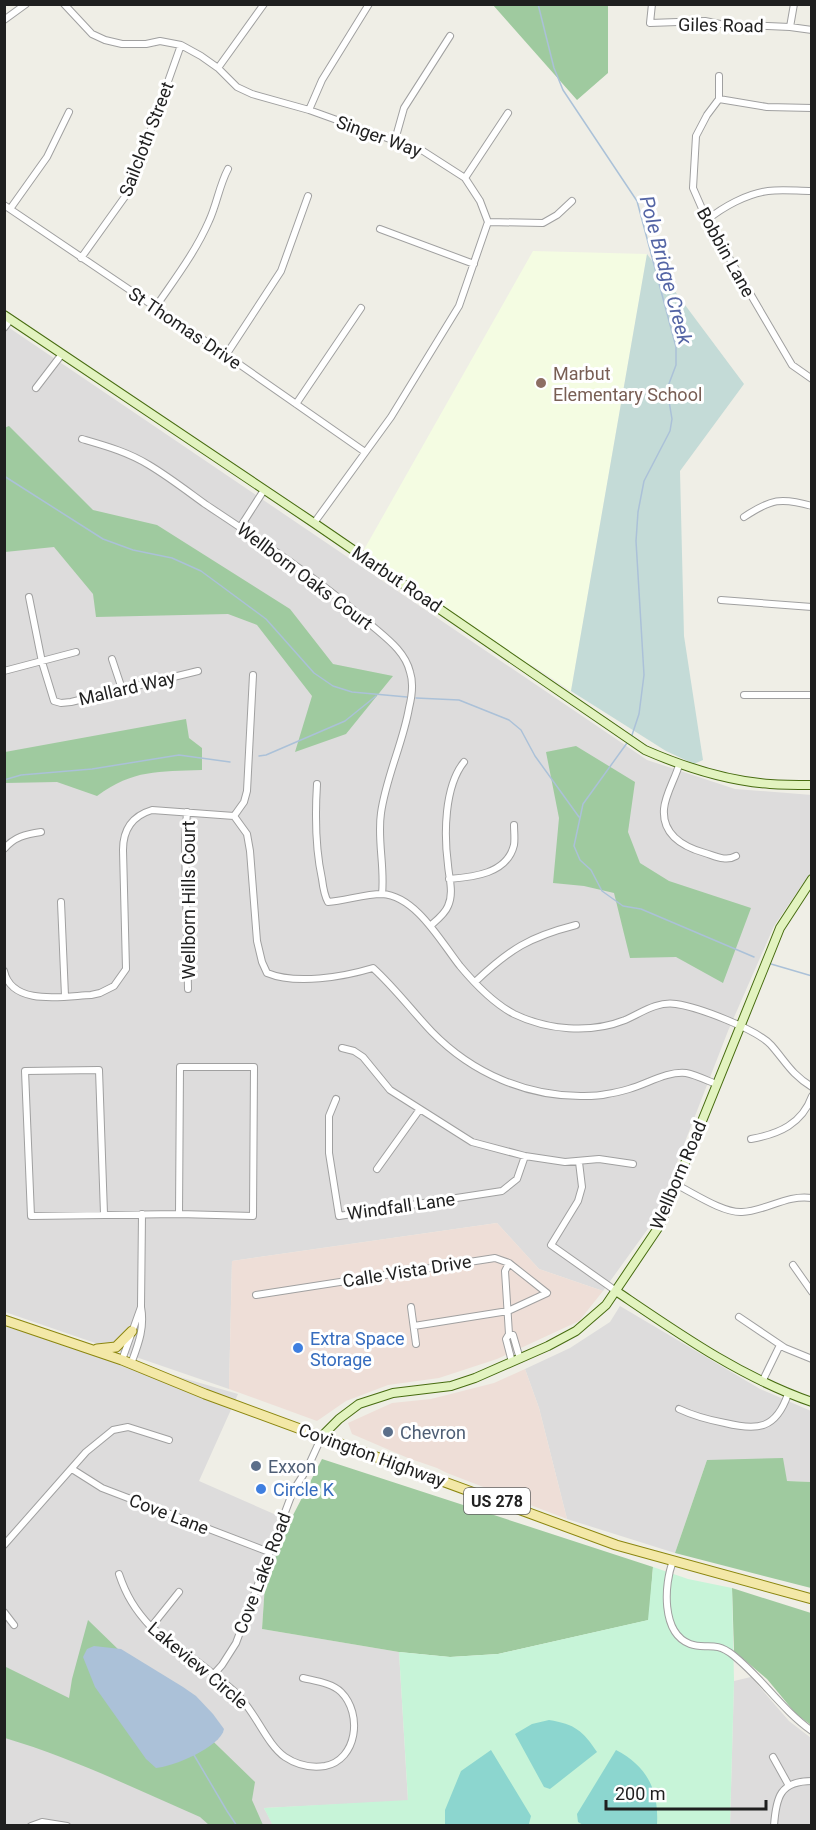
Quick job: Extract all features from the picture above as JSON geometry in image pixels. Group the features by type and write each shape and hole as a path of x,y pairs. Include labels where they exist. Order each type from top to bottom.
{"main road":[{"name":"Covington Highway","path":"4,1320 127,1362 215,1397 616,1545 812,1599"},
{"path":"90,1349 116,1347 132,1331"}],"street":[{"path":"4,20 26,4"},
{"name":"Singer Way","path":"64,4 92,34 105,40 122,44 146,44 160,41 181,45 218,68 237,87 252,94 309,110 423,151 465,178 477,194 488,222"},
{"path":"218,68 264,4"},
{"path":"309,110 322,80 369,4"},
{"name":"Giles Road","path":"652,4 650,23 705,21 812,30"},
{"path":"790,27 794,4"},
{"path":"395,140 404,108 450,36"},
{"name":"Sailcloth Street","path":"81,258 129,191 181,45"},
{"path":"719,76 719,99 767,107 812,108"},
{"name":"Bobbin Lane","path":"719,99 696,136 692,163 693,188 707,220 792,365 812,379"},
{"path":"7,207 47,157 69,112"},
{"path":"465,178 508,113"},
{"path":"155,308 197,248 215,208 228,169"},
{"path":"707,220 753,194 770,190 812,191"},
{"path":"226,355 282,271 308,196"},
{"path":"314,523 391,417 448,327 459,306 488,222 543,223 557,215 572,201"},
{"name":"St Thomas Drive","path":"7,207 365,452"},
{"path":"380,229 474,264"},
{"path":"297,404 361,308"},
{"path":"4,328 8,317"},
{"name":"Marbut Road","path":"8,317 645,750 679,765 768,784 812,785"},
{"path":"36,388 62,354"},
{"name":"Wellborn Oaks Court","path":"82,439 122,451 149,465 241,526 342,599 404,656 413,690 381,815 380,832 384,877 382,894"},
{"path":"241,526 264,490"},
{"path":"744,517 773,502 787,500 812,506"},
{"name":"Mallard Way","path":"29,597 42,662 54,700 61,703 71,702 198,671"},
{"path":"721,600 812,607"},
{"path":"4,670 76,652"},
{"path":"112,659 122,689"},
{"path":"234,816 244,802 247,791 253,675"},
{"path":"744,695 812,695"},
{"path":"430,926 449,906 452,894 445,825 448,799 459,769 464,762"},
{"path":"679,765 664,809 665,820 676,841 689,849 722,858 730,859 736,856"},
{"path":"317,784 315,830 319,868 328,902 382,894 406,902 430,926 475,982 497,1003 513,1013 548,1026 576,1028 605,1026 663,1003 683,1005 757,1033 770,1044 797,1078 812,1087"},
{"path":"4,971 13,987 34,996 91,995 109,990 119,981 126,969 123,844 127,828 143,812 152,810 234,816 247,834 257,940 267,973 287,980 302,980 373,968 399,993 434,1034 451,1049 496,1077 538,1092 553,1095 603,1095 684,1073 716,1084"},
{"name":"Wellborn Hills Court","path":"187,812 185,842 188,989"},
{"path":"449,879 484,874 494,870 509,856 514,844 514,825"},
{"path":"4,849 13,840 23,835 41,832"},
{"name":"Wellborn Road","path":"322,1436 349,1411 369,1400 393,1393 451,1386 516,1361 576,1331 606,1305 660,1225 780,928 812,879"},
{"path":"61,902 65,996"},
{"path":"475,982 503,957 525,942 537,936 576,925"},
{"path":"342,1048 354,1051 363,1057 390,1090 472,1142 525,1156 565,1162 599,1159 633,1164"},
{"path":"104,1214 99,1070 25,1071 31,1216 179,1214 253,1216 254,1067 180,1067 179,1214"},
{"path":"752,1139 775,1134 791,1125 802,1114 812,1096"},
{"name":"Windfall Lane","path":"336,1099 329,1116 329,1154 339,1216 502,1191 517,1179 525,1156"},
{"path":"377,1169 420,1109"},
{"path":"579,1162 582,1187 578,1201 551,1245 724,1362 788,1394 812,1402"},
{"path":"677,1185 729,1211 742,1212 796,1198 812,1198"},
{"path":"127,1362 141,1335 143,1320 141,1307 142,1214"},
{"name":"Calle Vista Drive","path":"256,1295 495,1258 509,1263"},
{"path":"414,1326 508,1311 547,1293 509,1263 505,1271 508,1311 509,1334 513,1335 516,1361"},
{"path":"793,1265 812,1292"},
{"path":"127,1362 132,1331 141,1307"},
{"path":"411,1307 416,1344"},
{"path":"739,1317 780,1345 812,1359"},
{"path":"762,1382 780,1345"},
{"path":"680,1409 696,1417 756,1428 766,1425 773,1419 783,1407 788,1394"},
{"path":"4,1545 86,1452 113,1430 128,1427 169,1440"},
{"name":"Cove Lake Road","path":"213,1675 236,1643 293,1491 307,1469 322,1436"},
{"name":"Cove Lane","path":"72,1469 102,1488 269,1552"},
{"path":"673,1562 667,1575 666,1596 668,1614 678,1635 690,1644 716,1646 732,1655 769,1690 794,1718 812,1731"},
{"name":"Lakeview Circle","path":"119,1574 132,1604 151,1626 235,1692 248,1706 274,1746 283,1755 308,1767 332,1764 343,1758 349,1751 354,1728 348,1700 340,1690 330,1685 303,1678"},
{"path":"151,1626 179,1592"},
{"path":"4,1612 14,1625"},
{"path":"772,1757 788,1784"},
{"path":"774,1826 778,1797 788,1784 812,1781"},
{"path":"31,1826 42,1822 67,1826"}],"shaded area":[{"name":"Marbut Elementary School","path":"533,251 647,254 571,691 535,667 494,648 361,555"},
{"path":"647,254 744,384 680,471 684,636 703,760 694,764 666,751 571,691"},
{"path":"5,325 647,760 735,789 812,795 811,872 774,926 728,1031 655,1219 603,1291 539,1269 497,1223 232,1261 229,1389 5,1312"},
{"path":"497,1223 539,1269 603,1291 579,1321 497,1359 439,1378 388,1385 346,1401 317,1421 229,1389 232,1261"},
{"path":"620,1306 760,1389 811,1411 811,1482 787,1481 707,1460 675,1553 567,1519 539,1408 525,1369 570,1348 610,1322"},
{"path":"4,1326 238,1394 199,1481 290,1521 265,1584 262,1629 399,1652 408,1801 264,1808 273,1825 5,1825"},
{"path":"525,1369 539,1408 567,1519 352,1434 348,1423 392,1403 431,1399 494,1383"},
{"path":"653,1567 688,1579 732,1588 734,1681 730,1825 273,1826 264,1808 408,1800 399,1652 450,1657 498,1654 648,1620"},
{"path":"94,1646 121,1649 196,1696 224,1729 221,1736 195,1755 156,1768 146,1759 95,1687 83,1657 87,1649"},
{"path":"751,1677 789,1721 811,1738 811,1825 730,1826 734,1681"},
{"path":"549,1720 572,1726 578,1730 597,1752 550,1789 544,1787 515,1734 532,1724"},
{"path":"491,1750 531,1816 529,1824 525,1826 445,1825 445,1810 461,1771"},
{"path":"616,1750 636,1764 649,1780 656,1801 657,1825 585,1826 578,1822 577,1814"}],"green space":[{"path":"493,5 608,5 608,73 577,100"},
{"path":"9,426 93,510 157,525 290,609 333,664 393,676 346,734 295,752 312,696 257,625 228,614 96,617 93,594 54,547 5,552 4,428"},
{"path":"186,719 189,738 202,748 202,770 159,772 135,776 110,787 97,796 57,782 5,783 5,752"},
{"path":"576,746 635,782 628,832 640,863 669,881 751,908 723,983 676,957 630,958 614,893 584,886 553,883 559,818 546,752"},
{"path":"783,1458 787,1481 811,1482 811,1588 675,1553 707,1460"},
{"path":"322,1459 653,1567 649,1620 498,1654 450,1657 399,1652 262,1629 265,1584 290,1521"},
{"path":"732,1588 811,1613 811,1725 796,1714 767,1679 734,1651"},
{"path":"88,1620 255,1782 252,1800 263,1825 209,1825 200,1817 104,1774 5,1738 4,1666 69,1698"}],"waterway":[{"name":"Pole Bridge Creek","path":"538,4 554,68 563,90 637,201 676,347 676,365 667,389 672,419 670,431 644,481 638,512 636,541 644,675 639,714 632,735"},
{"path":"4,476 103,539 133,550 172,558 201,571 266,619 314,673 333,686 352,692 407,697"},
{"path":"259,756 345,721 376,696"},
{"path":"416,698 459,700 509,720 521,730 535,756 579,817"},
{"name":"Pole Bridge Creek","path":"627,743 583,804 574,846 580,860 591,870 602,891 623,906 641,909 754,957"},
{"path":"4,780 21,775 92,769 179,755 230,762"},
{"name":"Pole Bridge Creek","path":"771,964 812,976"},
{"path":"194,1755 237,1826"}],"place":[{"name":"Marbut Elementary School","path":"541,383"},
{"name":"Extra Space Storage","path":"298,1348"},
{"name":"Chevron","path":"388,1432"},
{"name":"Exxon","path":"256,1466"},
{"name":"Circle K","path":"261,1489"}]}
